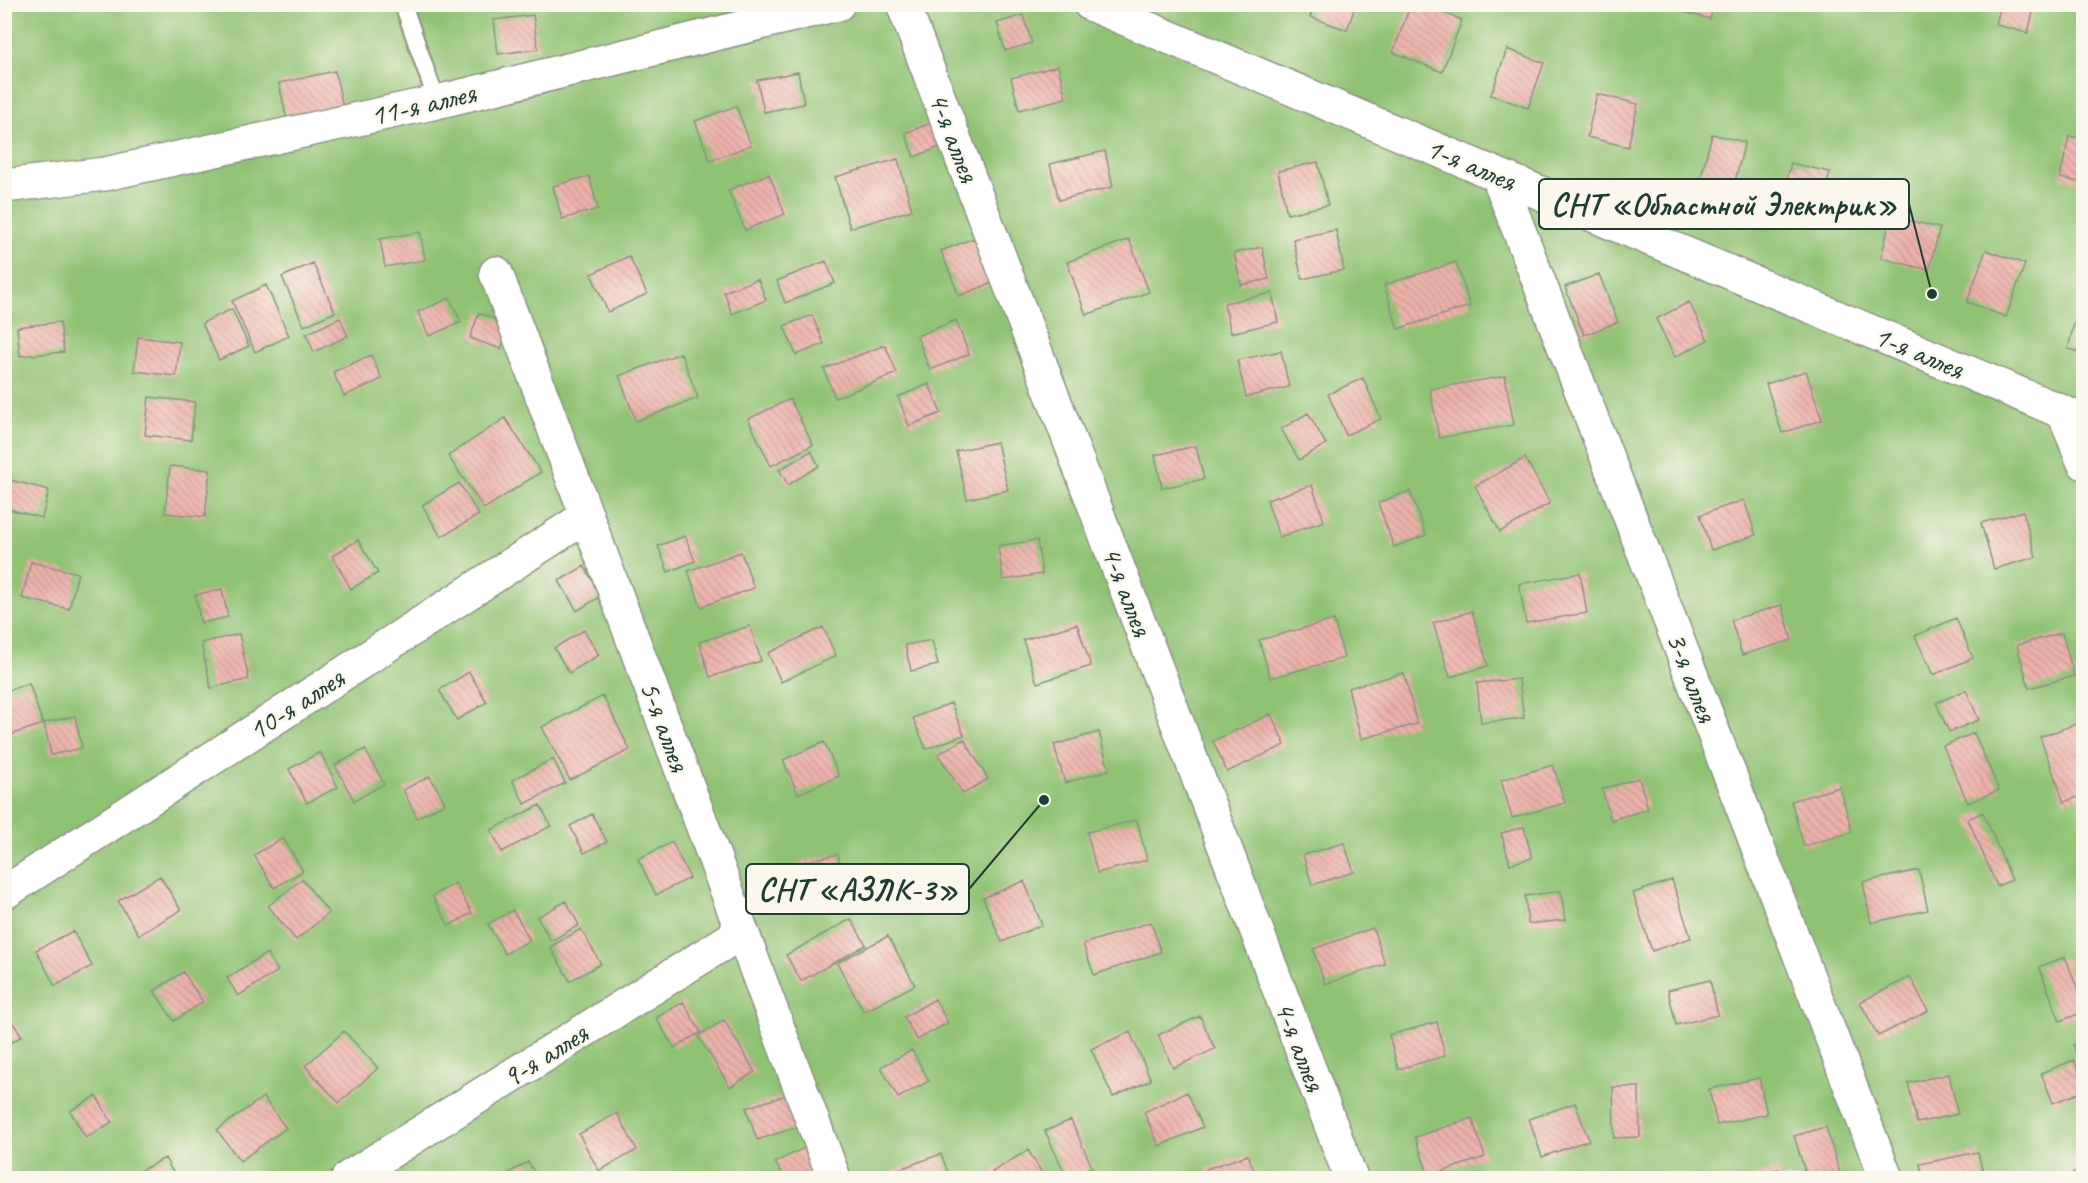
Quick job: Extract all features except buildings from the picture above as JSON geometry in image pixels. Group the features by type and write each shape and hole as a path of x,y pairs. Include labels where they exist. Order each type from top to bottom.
{"street":[{"name":"11-я аллея","path":"4,186 105,174 437,102 838,4"},
{"name":"4-я аллея","path":"903,4 1351,1179"},
{"name":"1-я аллея","path":"1090,4 2074,417"},
{"name":"3-я аллея","path":"1498,176 1886,1179"},
{"name":"5-я аллея","path":"496,273 834,1179"},
{"path":"2074,417 2084,463"},
{"name":"10-я аллея","path":"4,893 587,516"},
{"name":"9-я аллея","path":"348,1179 742,932"}],"lane":[{"path":"403,4 437,102"}],"green space":[{"path":"5,5 2083,5 2083,1178 5,1178"}],"place":[{"name":"СНТ «Областной Электрик»","path":"1932,294"},
{"name":"СНТ «АЗЛК-3»","path":"1044,800"}]}
